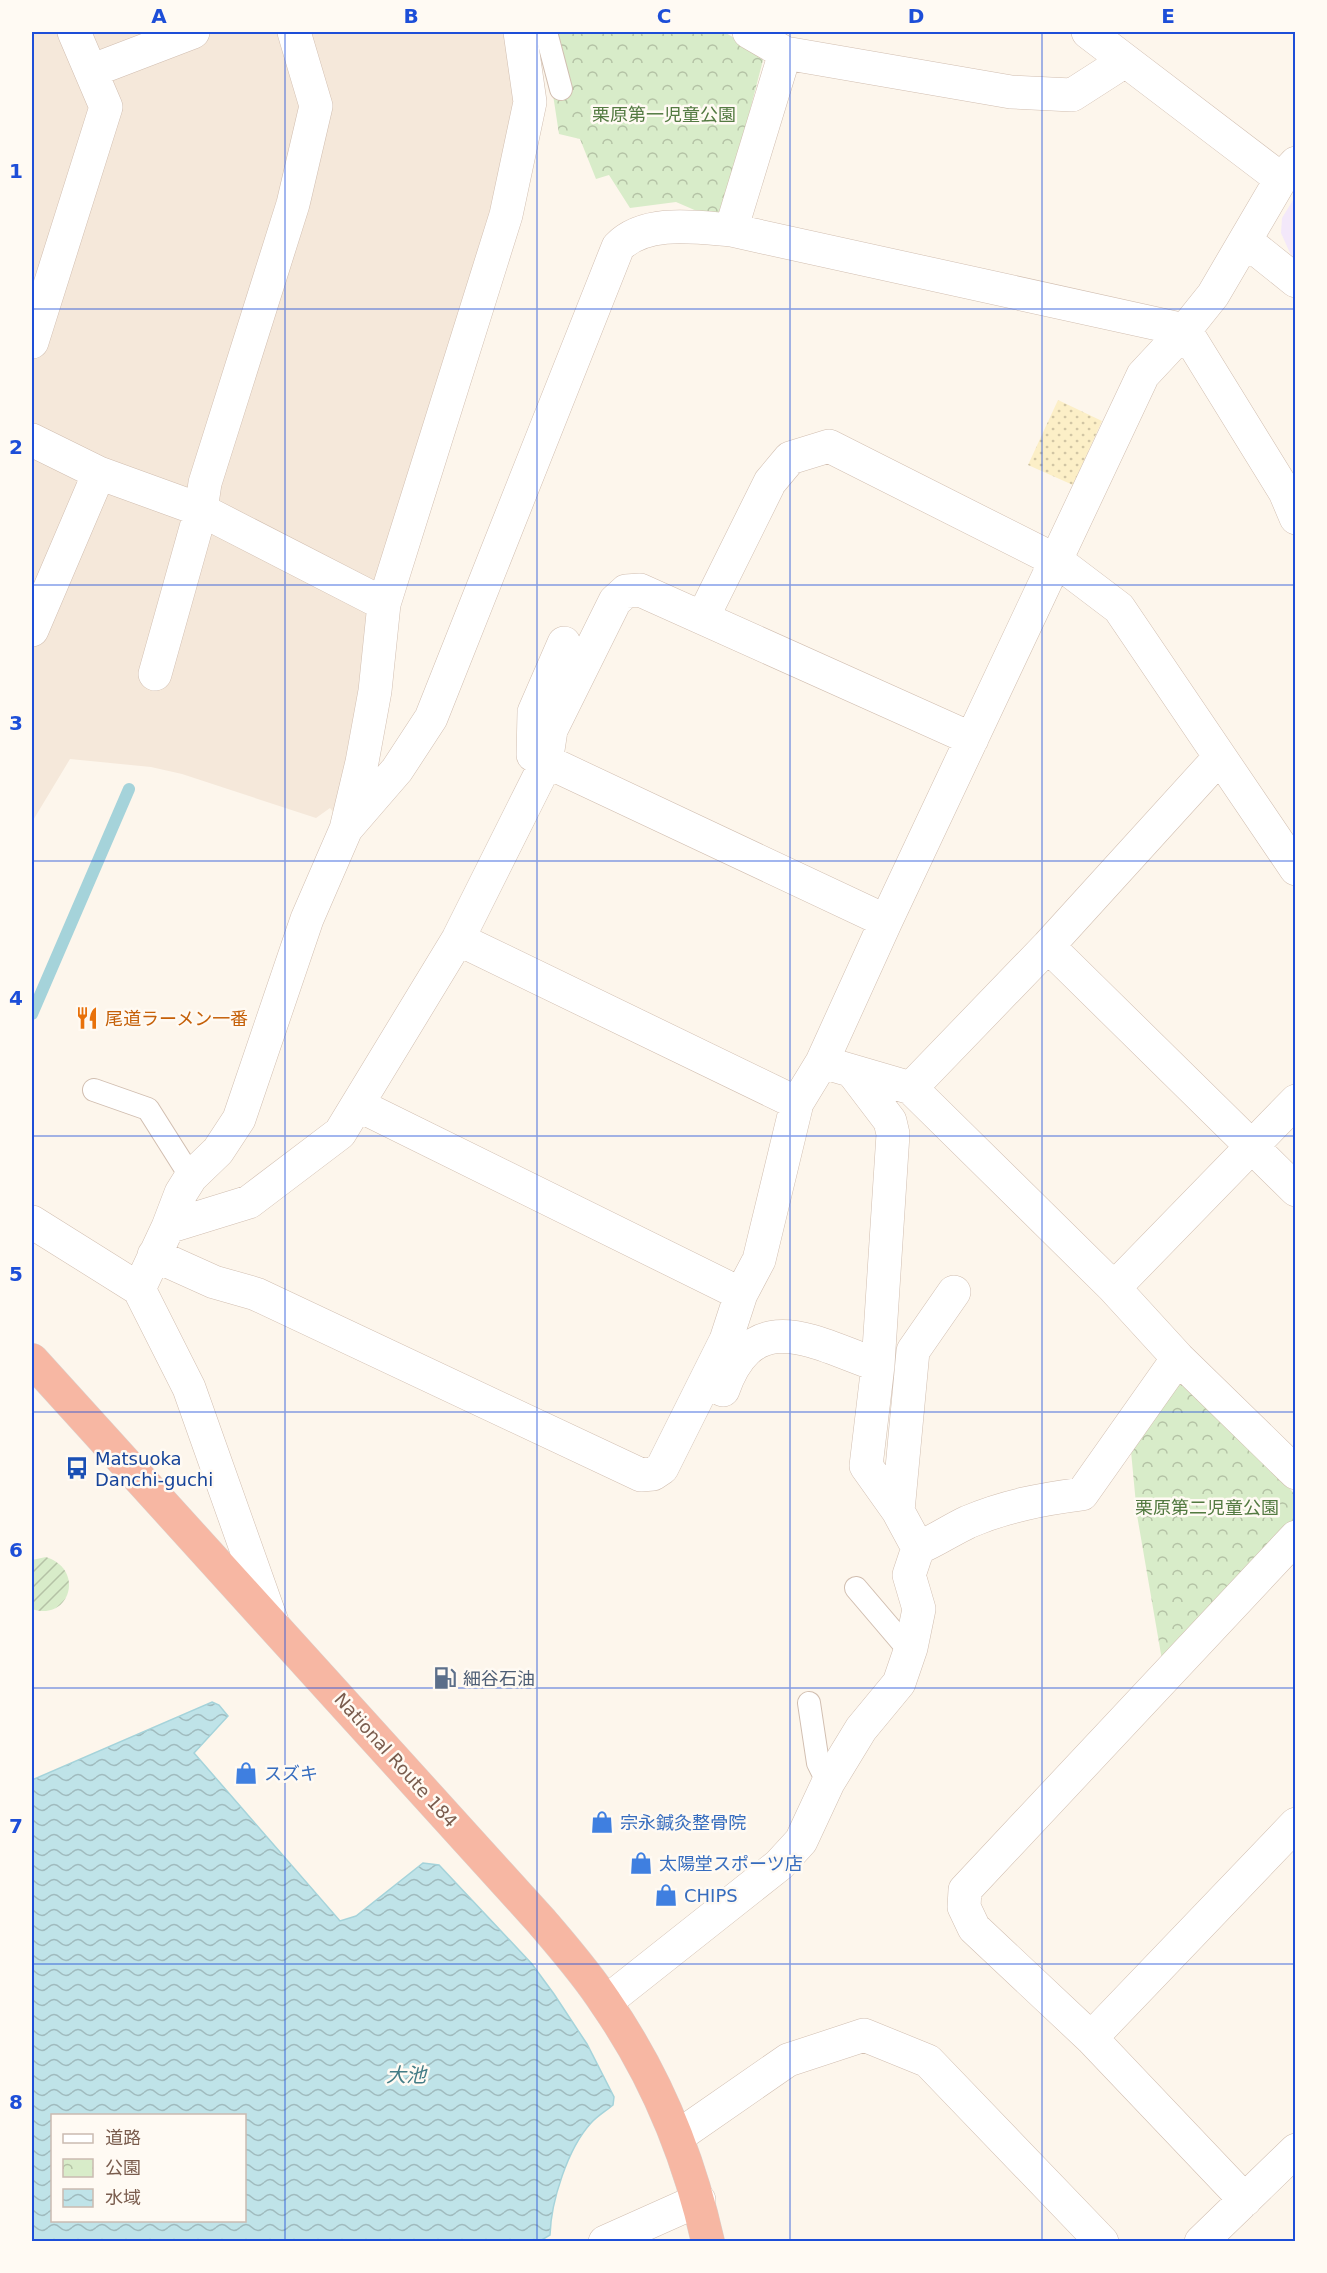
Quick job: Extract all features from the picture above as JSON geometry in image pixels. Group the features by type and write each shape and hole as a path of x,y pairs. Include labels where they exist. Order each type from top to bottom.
{"highway":[{"name":"National Route 184","path":"32,1360 542,1922 606,2002 640,2059 677,2137 699,2200"},
{"path":"699,2200 708,2241"},
{"path":"699,2200 721,2241"}],"street":[{"path":"32,342 106,106 74,32"},
{"path":"91,71 193,32"},
{"path":"155,674 201,510 205,483 293,204 316,106 294,32"},
{"path":"139,1289 181,1193 191,1177 218,1151 239,1119 308,919 346,829 362,762 375,691 384,604 506,215 530,102 528,32"},
{"path":"749,32 785,53 1011,92 1072,95 1125,61"},
{"path":"161,1241 214,1282 256,1294 641,1474 653,1474 662,1468 726,1340 741,1294 759,1260 797,1103 837,1067 885,921 1143,375 1214,295 1246,241 1291,177 1125,61 1088,32"},
{"path":"732,230 785,53"},
{"path":"346,829 397,770 431,718 618,247 628,236 678,226 732,230 1185,330 1285,492 1296,518"},
{"path":"1246,241 1296,281"},
{"path":"32,440 99,473 201,510 384,604"},
{"path":"703,617 770,482 790,458 829,446 1057,561 1119,608 1296,869"},
{"path":"32,630 99,473"},
{"path":"161,1241 249,1202 340,1133 458,939 546,763 551,730 615,601 626,591 640,590 972,739"},
{"path":"564,643 534,712 533,755 885,921"},
{"path":"911,1088 1048,946 1220,758"},
{"path":"458,939 797,1103"},
{"path":"1048,946 1296,1190"},
{"path":"837,1067 911,1088 1114,1288 1178,1358 1296,1473"},
{"path":"837,1067 890,1120 893,1134 878,1365 866,1466 898,1511 918,1548"},
{"path":"1114,1288 1296,1101"},
{"path":"358,1105 741,1294"},
{"path":"32,1222 139,1289 189,1388 272,1622"},
{"path":"898,1511 913,1351 954,1292"},
{"path":"715,1412 727,1379 744,1353 770,1336 790,1335 878,1365"},
{"path":"606,2002 779,1865 801,1841 828,1783 861,1729 899,1683 911,1648 919,1609 909,1575 918,1548 970,1522 1006,1509 1040,1499 1082,1494 1178,1358"},
{"path":"1245,2200 1091,2038 974,1928 964,1907 965,1890 1296,1537"},
{"path":"1091,2038 1296,1824"},
{"path":"677,2137 788,2060 864,2035 928,2061 1102,2241"},
{"path":"1201,2241 1296,2150"},
{"path":"608,2241 699,2200"}],"lane":[{"path":"528,32 561,89"},
{"path":"94,1090 148,1108 191,1177"},
{"path":"856,1588 902,1642 911,1648"},
{"path":"809,1703 818,1763 828,1783"}],"shaded area":[{"path":"32,32 520,32 530,102 384,604 346,829 330,808 316,818 182,774 151,767 70,759 32,822"},
{"path":"1295,197 1295,264 1281,233 1282,218"}],"sand":[{"path":"1058,400 1102,421 1073,485 1028,465"}],"green space":[{"name":"栗原第一児童公園","path":"550,32 724,32 745,44 763,60 725,207 713,218 676,202 630,208 609,175 596,179 580,139 559,134 552,88"},
{"name":"栗原第二児童公園","path":"1178,1378 1292,1491 1295,1496 1295,1519 1162,1660 1137,1515 1129,1430"},
{"path":"46,1557 66,1572 69,1583 68,1593 63,1602 45,1611 32,1609 32,1560"}],"water":[{"name":"大池","path":"212,1702 219,1705 228,1716 194,1753 340,1921 356,1916 423,1863 439,1865 532,1964 587,2044 614,2097 613,2105 593,2120 575,2146 557,2191 550,2235 540,2241 32,2241 32,1780"}],"waterway":[{"path":"32,1014 129,789"}],"place":[{"name":"尾道ラーメン一番","path":"87,1018"},
{"name":"Matsuoka Danchi-guchi","path":"77,1468"},
{"name":"細谷石油","path":"445,1678"},
{"name":"スズキ","path":"246,1773"},
{"name":"宗永鍼灸整骨院","path":"602,1822"},
{"name":"太陽堂スポーツ店","path":"641,1863"},
{"name":"CHIPS","path":"666,1895"}]}
